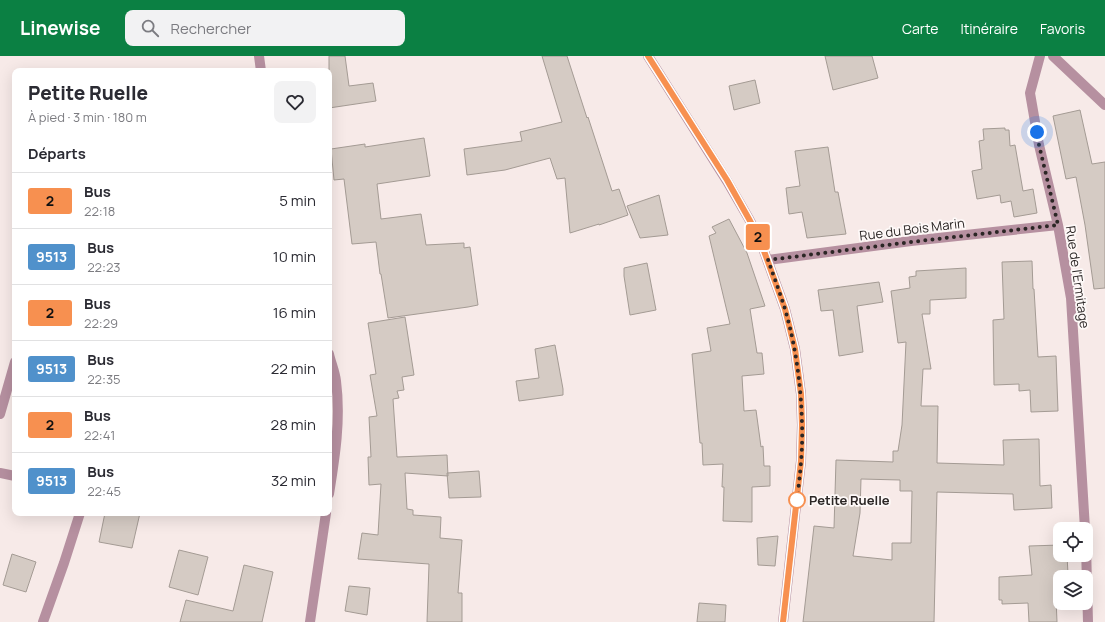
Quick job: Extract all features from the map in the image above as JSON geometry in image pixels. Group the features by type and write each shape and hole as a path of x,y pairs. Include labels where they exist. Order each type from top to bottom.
{"street":[{"path":"260,56 261,68"},
{"path":"648,56 727,180 760,240 785,309 795,349 801,394 801,461 783,622"},
{"name":"Rue de l'Ermitage","path":"1040,56 1030,93 1039,145 1058,225 1070,298 1085,522"},
{"path":"1053,56 1105,105"},
{"name":"Rue du Bois Marin","path":"768,260 1058,225"},
{"path":"332,365 336,380 338,414 336,448 332,474"},
{"path":"0,414 12,372"},
{"path":"0,473 12,475"},
{"path":"42,622 64,563 79,516"},
{"path":"310,622 326,516"},
{"path":"1086,562 1088,622"}],"building":[{"path":"329,56 345,56 349,86 373,83 376,101 332,108 332,68 329,68"},
{"path":"542,56 567,56 612,191 619,189 628,215 570,233 565,178 557,179 550,158 505,170 467,175 464,149 522,141 520,132 562,122"},
{"path":"825,56 872,56 878,78 833,90"},
{"path":"755,80 760,103 734,110 729,86"},
{"path":"1080,110 1092,164 1105,162 1105,288 1094,289 1085,225 1076,177 1066,179 1053,116"},
{"path":"1005,128 1005,130 1009,130 1010,146 1015,145 1023,191 1033,189 1037,213 1014,217 1011,201 1001,203 1000,195 977,199 972,171 982,169 979,141 984,140 983,129"},
{"path":"424,138 430,176 377,184 381,219 421,214 426,245 464,243 464,248 470,247 478,305 388,318 376,242 352,244 344,179 334,180 332,149 365,144 365,147"},
{"path":"828,147 835,192 838,192 846,234 807,238 802,212 789,214 786,188 800,186 795,151"},
{"path":"659,195 668,235 640,238 627,206"},
{"path":"729,219 747,253 765,306 750,309 757,353 762,353 764,374 742,376 744,411 756,410 761,447 763,446 764,466 770,466 770,486 752,487 752,522 723,521 723,464 703,465 692,354 711,351 707,328 730,324 709,236 716,233 712,227"},
{"path":"1032,261 1038,357 1056,356 1058,411 1031,412 1030,390 1019,391 1019,384 994,385 993,320 1004,319 1002,262"},
{"path":"647,263 656,310 630,315 624,268"},
{"path":"966,268 966,298 930,300 930,314 922,314 931,369 923,369 921,406 938,406 937,463 1004,465 1003,440 1039,439 1040,486 1051,485 1052,508 1014,510 1013,494 937,492 934,622 803,622 814,526 834,528 836,460 893,462 893,451 898,451 902,425 906,342 898,343 891,291 910,288 909,277 916,276 916,271","holes":["861,479 900,480 900,491 912,491 911,543 892,543 892,560 853,556 860,513"]},
{"path":"879,282 883,302 857,306 863,352 839,356 833,310 821,311 818,290"},
{"path":"405,317 414,375 402,377 404,390 397,391 399,398 393,399 397,457 447,455 448,476 405,473 407,509 413,510 413,515 441,517 440,538 462,540 458,593 462,593 462,622 427,622 429,564 358,559 362,533 378,535 381,484 369,485 368,457 371,457 369,417 377,416 370,375 376,374 368,323"},
{"path":"555,345 563,395 519,401 516,381 539,378 535,349"},
{"path":"479,471 481,497 449,498 447,473"},
{"path":"104,516 139,516 132,548 99,542"},
{"path":"778,536 775,566 758,565 757,538"},
{"path":"1053,545 1053,562 1067,562 1068,570 1053,570 1053,610 1056,610 1057,622 1029,622 1028,603 1002,604 1002,600 999,600 999,577 1032,575 1029,546"},
{"path":"179,550 208,557 198,595 169,587"},
{"path":"12,554 36,562 26,592 3,585"},
{"path":"244,565 273,572 262,622 180,622 186,600 233,611"},
{"path":"349,586 370,588 367,615 345,611"},
{"path":"699,603 726,605 725,622 697,622"}],"bus line":[{"name":"2","path":"648,56 727,180 760,240 785,309 795,349 801,394 801,461 783,622"}],"place":[{"name":"Petite Ruelle","path":"797,500"}],"route":[{"path":"797,500 801,461 802,425 800,382 795,349 785,309 768,260 1058,225 1037,132"}]}
